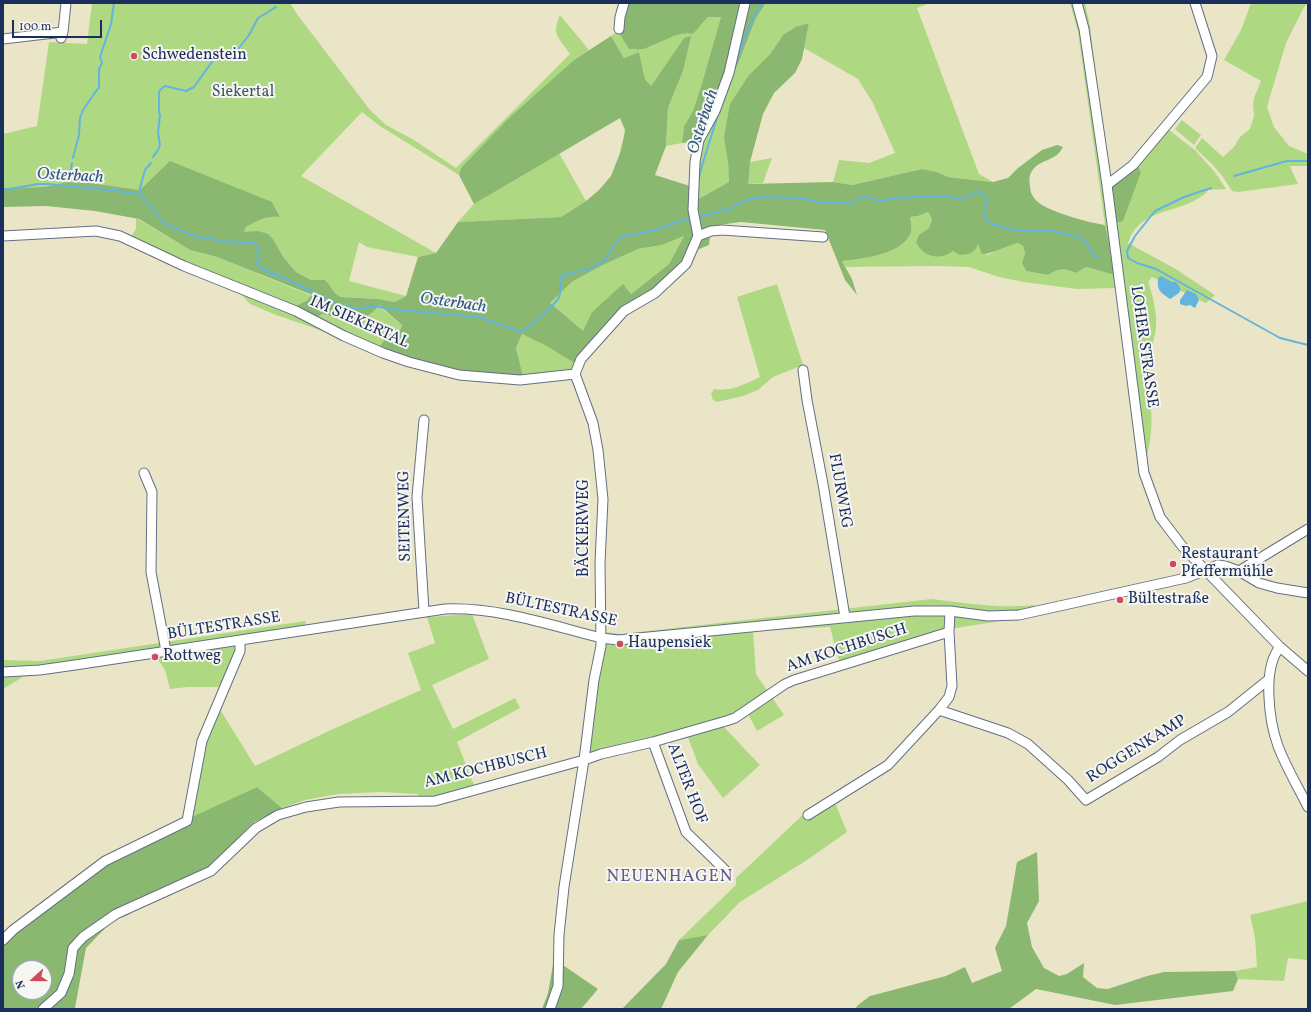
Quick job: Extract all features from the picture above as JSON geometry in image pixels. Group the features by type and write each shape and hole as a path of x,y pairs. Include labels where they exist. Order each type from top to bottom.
{"street":[{"path":"3,39 63,32 66,3"},
{"path":"619,29 620,17 624,3"},
{"path":"576,374 581,359 624,311 655,293 686,264 698,236 695,218 695,162 699,140 714,111 729,73 745,3"},
{"name":"LOHER STRASSE","path":"1077,3 1084,29 1107,185 1144,473 1160,517 1182,546 1280,647 1308,671"},
{"path":"1107,185 1133,165 1207,77 1212,56 1195,3"},
{"path":"698,236 711,231 722,230 823,237"},
{"name":"IM SIEKERTAL","path":"3,236 96,231 120,236 184,266 296,311 344,336 384,353 409,362 459,375 520,380 576,374"},
{"name":"FLURWEG","path":"803,370 807,400 824,484 845,617"},
{"name":"BÄCKERWEG","path":"576,374 593,423 598,450 603,499 600,562 601,638"},
{"name":"SEITENWEG","path":"424,420 417,497 424,611"},
{"path":"144,473 152,492 151,572 166,651"},
{"path":"1239,571 1308,529"},
{"name":"BÜLTESTRASSE","path":"3,672 40,670 424,611 465,608 496,612 611,640 626,640 914,611 950,611 988,616 1019,616 1186,578 1218,565 1239,571 1259,583 1277,588 1308,593"},
{"path":"808,815 888,765 939,710 949,697 952,686 949,632 950,611"},
{"name":"AM KOCHBUSCH","path":"43,1009 61,994 68,974 73,948 82,937 116,914 211,871 256,828 278,815 306,807 339,802 435,801 601,754 654,742 735,718 785,684 794,680 949,632"},
{"path":"550,1009 558,986 559,935 564,887 601,638"},
{"path":"3,940 13,930 105,861 187,821 202,741 240,651 240,640"},
{"path":"1280,647 1274,657 1268,680 1270,709 1276,740 1281,754 1308,807"},
{"name":"ROGGENKAMP","path":"939,710 1008,733 1028,744 1068,780 1086,800 1158,756 1180,740 1228,712 1268,680"},
{"name":"ALTER HOF","path":"654,742 686,832 725,870"}],"green space":[{"name":"Siekertal","path":"92,3 290,3 370,110 386,125 414,140 456,168 570,54 556,32 557,22 560,15 589,50 574,60 461,168 459,175 380,126 362,112 301,176 436,253 418,257 367,247 359,242 349,281 406,296 395,302 378,299 340,297 325,280 311,280 296,272 284,258 273,239 244,232 246,227 258,220 270,217 280,217 272,202 140,190 91,183 67,182 44,187 3,188 3,134 37,126 49,42 87,44"},
{"path":"623,3 766,3 756,18 738,64 698,141 682,143 684,126 693,111 721,17 708,17 693,34 687,33 676,35 644,49 629,49 618,31"},
{"path":"766,3 930,3 917,8 979,174 993,182 948,177 937,172 922,169 852,185 833,182 839,160 869,163 895,153 873,103 858,79 804,48 809,23 783,35 770,54 749,75 728,162 729,182 693,202 693,162 720,97 738,64 756,18"},
{"path":"1070,3 1085,3 1090,26 1115,223 1141,172 1138,166 1168,129 1196,151 1214,171 1226,189 1208,190 1199,198 1189,203 1149,218 1140,224 1133,232 1128,243 1174,268 1215,295 1206,303 1152,277 1148,282 1154,304 1156,327 1147,369 1151,408 1151,433 1142,474 1116,288 1077,289 1024,282 999,277 969,267 846,267 842,261 879,255 898,247 905,242 911,233 912,226 910,217 928,212 932,219 929,228 919,235 957,252 969,254 978,243 987,255 1006,246 1018,243 1023,245 1025,253 1022,263 1026,271 1048,275 1055,271 1062,270 1068,270 1076,273 1086,267 1113,275 1078,32"},
{"path":"1251,3 1308,3 1304,7 1286,43 1267,107 1274,127 1289,146 1308,154 1308,166 1290,166 1298,184 1238,192 1232,191 1212,164 1195,148 1202,138 1223,157 1234,147 1240,137 1250,129 1254,116 1254,98 1261,81 1224,60 1241,30"},
{"path":"708,17 721,17 693,111 684,126 682,143 666,146 668,108 683,71 684,38 651,86 645,79 639,52 624,58 611,36 618,31 633,47 643,49 674,35 684,33 693,34"},
{"path":"809,23 802,59 795,73 774,93 763,114 750,162 748,184 833,182 852,185 922,169 937,172 948,177 993,182 1008,178 1018,168 1042,150 1057,145 1063,147 1060,152 1052,158 1039,164 1031,173 1029,182 1032,195 1043,206 1051,210 1105,225 1114,275 1086,267 1076,273 1068,270 1062,270 1055,271 1048,275 1026,271 1022,263 1025,253 1023,246 1018,243 985,254 982,254 978,244 975,250 969,254 960,255 953,251 942,256 932,256 923,251 916,242 919,235 929,228 932,219 928,212 910,217 912,226 911,233 905,242 898,247 879,255 842,261 852,279 857,295 845,280 825,230 741,222 711,226 709,245 697,250 687,270 659,291 623,312 579,366 547,346 522,334 516,348 523,376 434,368 380,347 384,340 393,337 398,333 402,325 379,305 372,312 359,320 346,320 322,314 316,318 293,307 306,301 312,295 217,257 190,250 139,219 95,211 46,206 3,207 3,188 44,187 67,182 91,183 140,190 170,161 272,202 280,217 270,217 259,220 246,227 244,232 258,231 268,234 273,239 284,258 296,272 311,280 325,280 340,297 378,299 395,302 406,296 418,257 436,253 458,222 561,217 586,201 599,190 611,176 620,153 625,130 620,118 474,204 459,175 461,168 508,119 574,60 611,36 624,58 639,52 645,79 651,86 684,38 691,36 683,71 668,108 666,146 655,175 690,186 693,202 729,182 728,162 724,137 730,104 749,75 770,54 783,35 796,27","holes":["684,236 669,264 631,294 623,284 592,312 583,331 550,303 572,282 601,266 638,249 662,245"]},
{"path":"1182,120 1201,135 1194,145 1175,129"},
{"path":"559,153 586,201 561,217 458,222 474,204"},
{"path":"772,158 763,183 747,184 750,162"},
{"path":"1138,166 1141,172 1123,221 1115,223 1110,186"},
{"path":"136,218 190,250 217,257 312,296 306,301 293,307 346,321 379,305 402,325 401,329 393,338 380,347 346,339 276,315 250,304 238,291 128,241 136,229"},
{"path":"684,236 669,264 631,294 623,285 592,312 583,332 550,303 572,282 601,266 638,249 662,245"},
{"path":"777,284 803,365 773,377 758,390 743,396 717,402 713,400 711,394 714,389 720,390 732,388 743,385 760,377 737,297"},
{"path":"522,334 547,345 579,366 580,372 523,376 516,348"},
{"path":"932,599 996,606 1034,605 1038,615 950,629 840,664 830,627 753,631 756,674 784,715 757,731 747,712 721,724 760,765 723,798 698,764 686,732 588,758 597,631 622,634"},
{"path":"472,614 489,659 432,685 453,729 515,698 520,708 457,742 474,785 424,801 417,794 380,792 338,794 305,800 282,808 257,787 184,821 216,703 255,766 421,690 408,653 435,643 427,617"},
{"path":"305,621 308,632 239,642 222,687 188,687 170,689 165,670 157,658 23,677 3,689 3,660 40,661"},
{"path":"257,787 282,808 254,822 209,867 147,902 128,915 112,921 86,948 75,1008 3,1009 3,938 105,857"},
{"path":"832,795 847,832 807,860 740,902 708,935 679,940 736,885 736,878 808,810"},
{"path":"1037,852 1039,901 1027,923 1032,947 1044,968 1059,976 1067,974 1084,963 1083,977 1097,988 1108,989 1164,972 1235,971 1238,979 1233,991 1115,1005 1036,989 1009,1009 855,1009 870,996 946,976 965,967 972,983 1002,971 995,948 1006,926 1017,862"},
{"path":"1308,901 1308,960 1288,958 1284,981 1238,979 1235,971 1257,967 1255,938 1250,915"},
{"path":"708,935 678,972 661,1009 622,1009 666,964 679,940"},
{"path":"554,959 598,989 581,1009 542,1009 548,993"}],"water":[{"path":"1161,276 1172,282 1176,282 1181,289 1179,293 1170,299 1162,293 1159,289 1158,282 1158,278"},
{"path":"1187,290 1196,294 1199,300 1195,308 1190,305 1186,306 1180,304 1180,300"}],"waterway":[{"path":"73,158 79,135 80,118 83,110 99,87 99,69 102,63 100,57 111,24 114,3"},
{"name":"Osterbach","path":"736,62 744,39 763,3"},
{"path":"153,157 160,145 158,133 160,115 159,92 161,89 165,86 186,91 194,87 214,59 222,54 239,48 249,35 258,18 276,7"},
{"name":"Osterbach","path":"698,182 719,111"},
{"path":"1234,176 1287,161 1308,161"},
{"path":"69,178 72,163"},
{"path":"141,195 140,188 145,170 151,163"},
{"name":"Osterbach","path":"3,190 38,184 48,184 136,193"},
{"path":"1211,188 1184,197 1155,211 1135,236 1127,251 1128,258 1137,263 1156,269 1280,338 1308,345"},
{"path":"699,217 730,209 745,200 761,197 800,198 819,202 851,204 863,196 879,201 894,198 948,196 960,199 968,197 977,191 986,196 985,217 989,223 1013,230 1053,231 1078,237 1085,241 1095,257 1099,257"},
{"name":"Osterbach","path":"139,194 147,201 162,221 170,226 195,236 222,241 254,243 259,250 257,264 260,268 293,282 336,304 360,309 372,306 478,317 522,332 557,300 560,294 560,281 562,275 585,270 601,263 605,260 615,243 623,237 631,234 648,232 692,218"}],"place":[{"name":"Schwedenstein","path":"134,56"},
{"name":"Restaurant Pfeffermühle","path":"1173,564"},
{"name":"Bültestraße","path":"1120,600"},
{"name":"Haupensiek","path":"620,644"},
{"name":"Rottweg","path":"155,657"}],"district":[{"name":"NEUENHAGEN","path":"670,878"}]}
